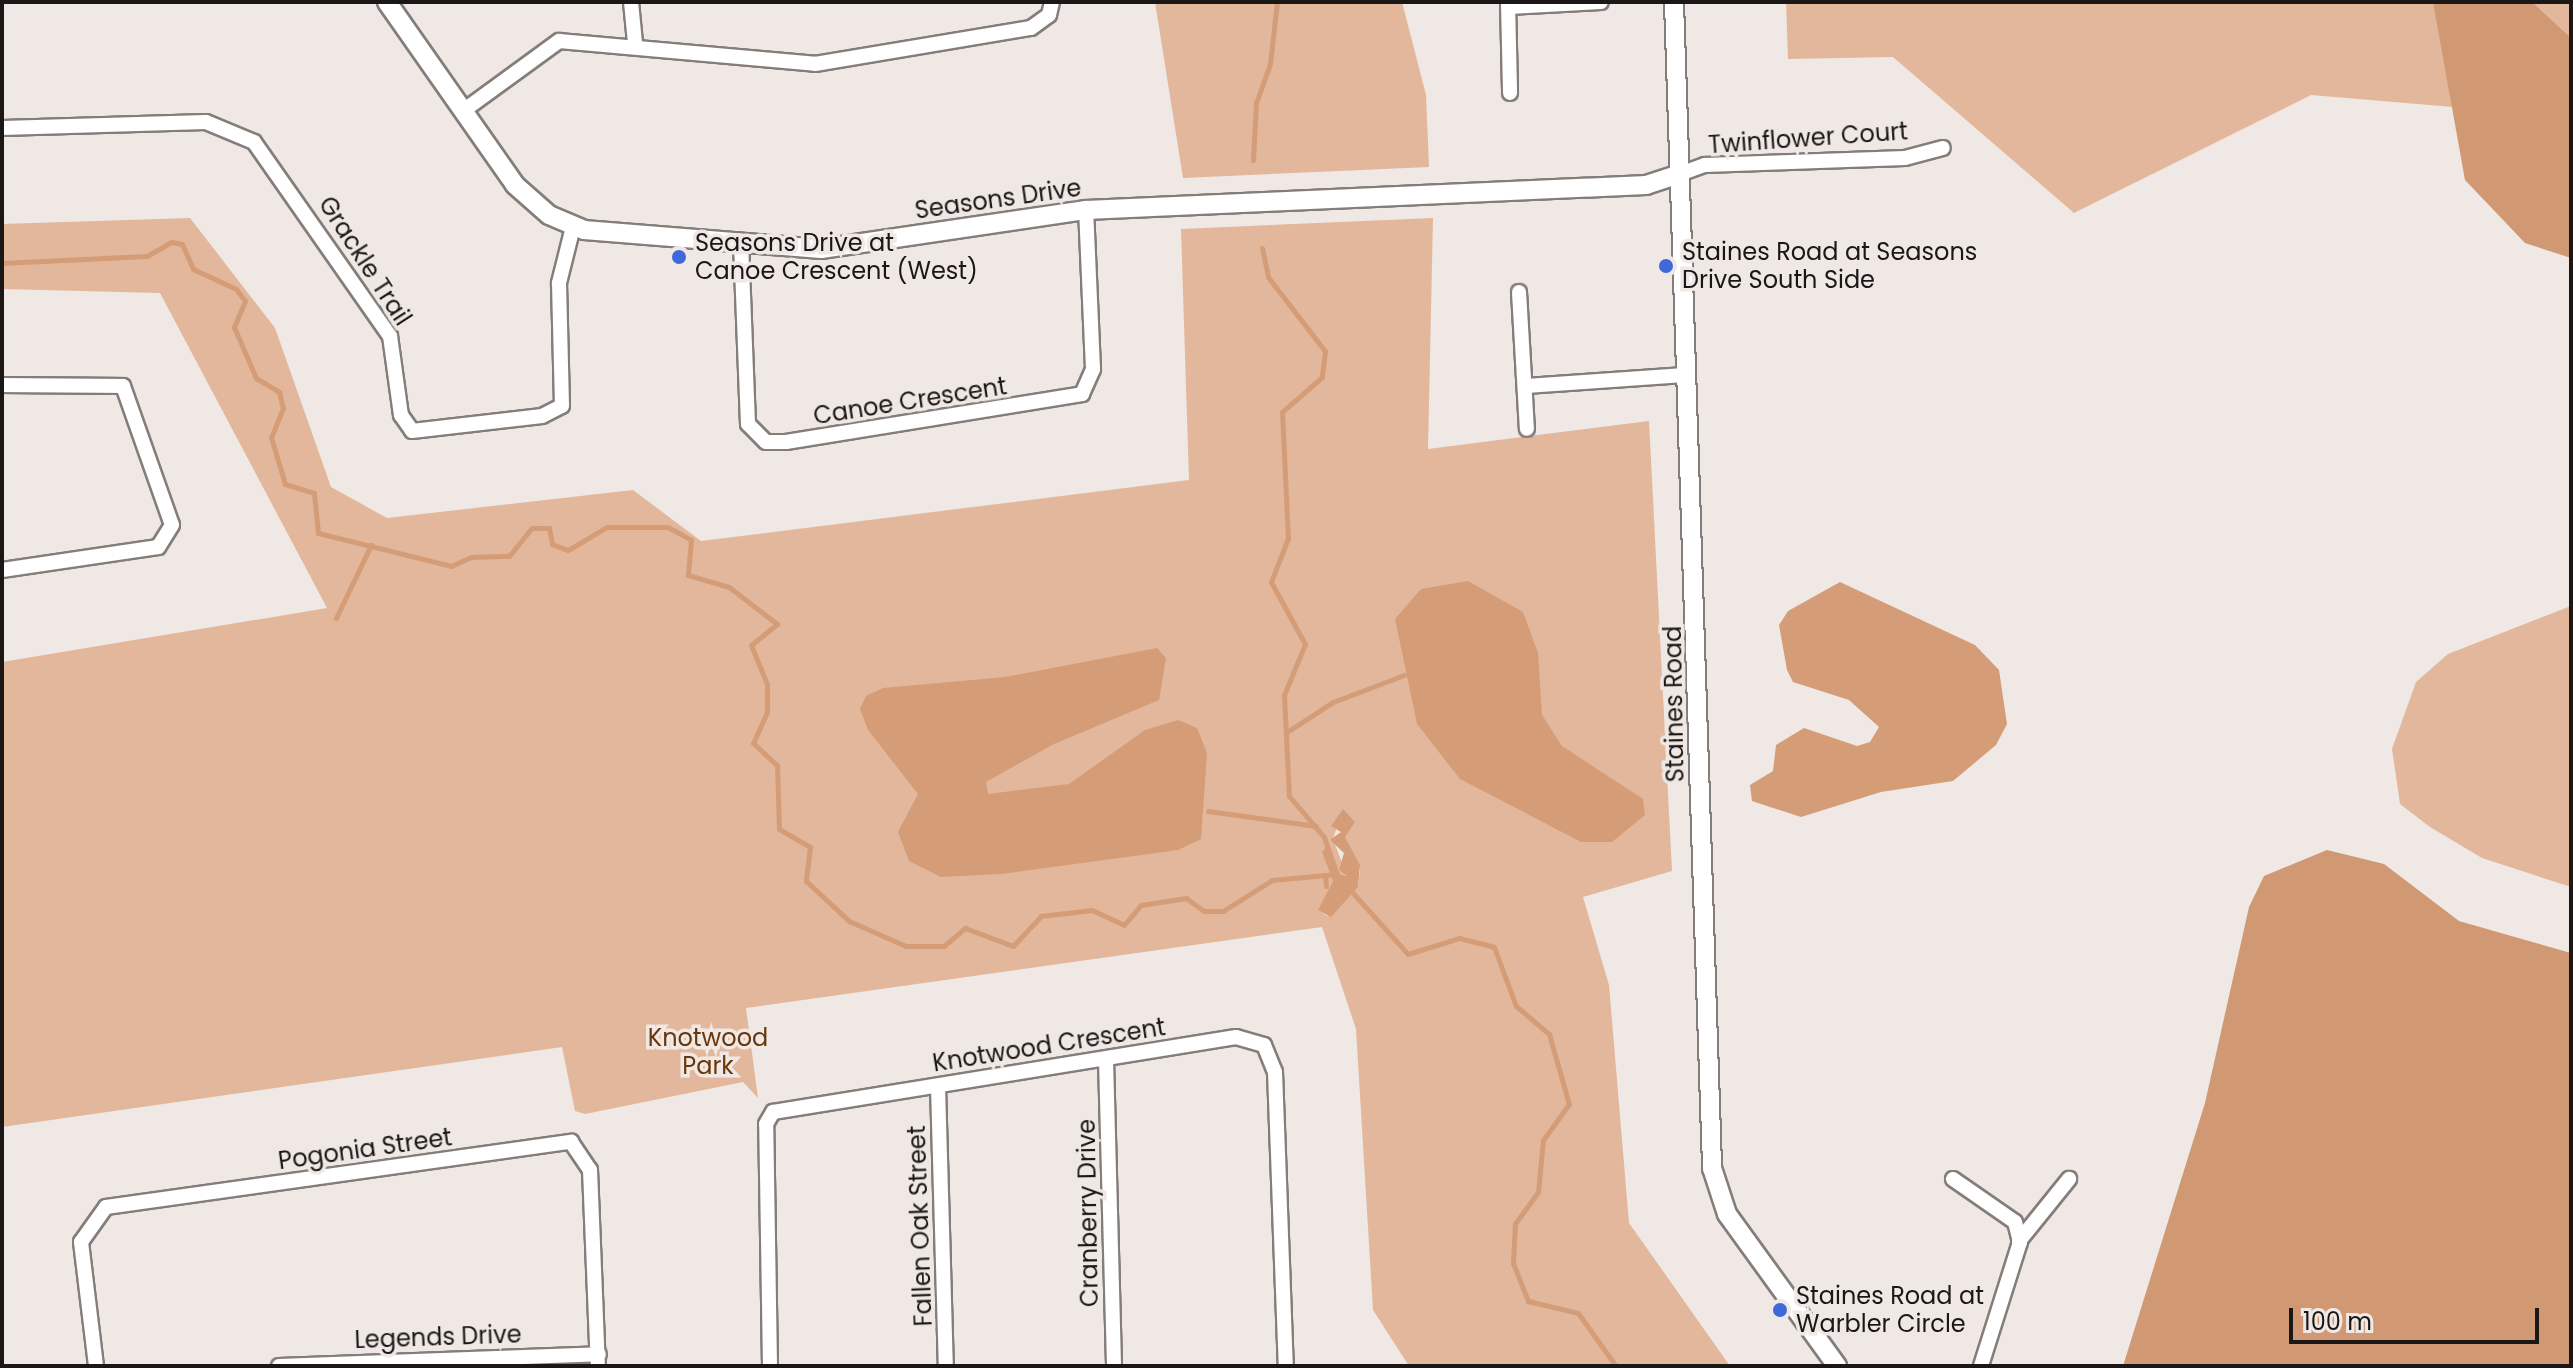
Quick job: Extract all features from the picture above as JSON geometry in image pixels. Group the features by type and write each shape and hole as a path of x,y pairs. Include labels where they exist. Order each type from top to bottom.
{"street":[{"path":"387,2 515,185 573,227"},
{"path":"631,2 635,43"},
{"path":"463,111 559,41 635,43 815,64 1031,28 1049,15 1052,2"},
{"path":"1510,93 1508,4 1601,2"},
{"name":"Staines Road","path":"1674,2 1677,175 1712,1168 1727,1214 1837,1366"},
{"name":"Grackle Trail","path":"2,128 206,122 254,142 390,336 401,415 412,431 542,416 562,406 559,271 573,227"},
{"name":"Twinflower Court","path":"1677,175 1705,165 1905,158 1943,148"},
{"name":"Seasons Drive","path":"573,227 821,249 1086,210 1646,185 1677,175"},
{"name":"Canoe Crescent","path":"741,242 748,424 766,442 786,442 1082,394 1093,369 1086,210"},
{"path":"1519,292 1527,429"},
{"path":"1526,386 1685,375"},
{"path":"2,385 123,386 172,525 158,547 2,570"},
{"name":"Knotwood Crescent","path":"770,1366 766,1124 773,1112 1236,1037 1264,1045 1275,1072 1286,1366"},
{"name":"Cranberry Drive","path":"1106,1059 1114,1366"},
{"name":"Fallen Oak Street","path":"938,1086 946,1366"},
{"name":"Pogonia Street","path":"96,1366 81,1242 106,1207 571,1142 590,1170 598,1360"},
{"path":"1953,1179 2015,1222 2019,1241"},
{"path":"1981,1366 2019,1241 2069,1179"},
{"name":"Legends Drive","path":"279,1366 598,1360"}],"green space":[{"path":"1155,2 1402,2 1426,95 1429,167 1183,178"},
{"path":"1786,2 2571,2 2571,117 2311,95 2074,213 1893,57 1788,59"},
{"name":"Knotwood Park","path":"190,218 275,328 331,487 387,518 633,490 701,541 1189,480 1181,229 1433,218 1428,449 1649,421 1672,871 1583,897 1609,985 1629,1223 1730,1366 1409,1366 1373,1310 1356,1029 1322,927 746,1008 758,1098 743,1082 585,1114 575,1111 562,1047 2,1127 2,662 327,608 160,293 2,289 2,224","holes":["1342,812 1352,821 1345,837 1360,870 1358,887 1327,916 1319,910 1333,881 1328,846 1337,874 1347,876 1333,839"]},
{"path":"2571,606 2571,887 2482,858 2430,827 2400,804 2392,749 2416,682 2448,654"}],"shaded area":[{"path":"2433,2 2532,2 2571,38 2571,258 2525,243 2465,180"},
{"path":"1468,581 1523,612 1538,653 1542,715 1562,746 1643,799 1645,815 1612,842 1581,842 1460,779 1417,724 1395,619 1421,589"},
{"path":"1840,582 1975,645 1999,670 2007,724 1996,745 1953,781 1881,792 1801,817 1752,801 1750,785 1773,771 1776,745 1804,728 1857,746 1870,742 1879,727 1849,700 1793,682 1787,670 1779,625 1788,611"},
{"path":"1157,648 1166,658 1159,700 1054,744 986,782 988,794 1069,784 1145,730 1178,720 1197,728 1207,753 1201,839 1178,850 1001,874 941,877 909,861 898,832 918,794 868,730 860,709 866,696 883,688 1005,677"},
{"path":"1343,809 1355,822 1345,837 1360,865 1358,887 1331,917 1318,910 1333,881 1322,852 1328,845 1337,874 1347,876 1339,870 1344,853 1330,840 1341,832 1331,826"},
{"path":"2327,850 2384,864 2459,921 2571,953 2571,1366 2123,1366 2205,1103 2249,907 2264,876"}],"waterway":[{"path":"1253,160 1256,103 1270,64 1277,2"},
{"path":"2,263 147,256 171,242 182,244 193,269 236,289 245,301 234,327 256,378 279,392 283,408 271,437 285,484 314,493 318,533 451,566 471,557 509,556 532,528 549,528 552,544 568,550 607,527 668,527 691,540 688,575 729,587 777,624 751,645 767,684 767,712 753,743 777,765 779,829 810,847 806,881 849,921 906,946 944,946 965,928 1013,946 1041,916 1092,910 1124,925 1141,905 1186,898 1204,911 1223,911 1272,880 1337,874"},
{"path":"1262,248 1268,277 1325,351 1322,377 1282,412 1288,538 1271,582 1305,644 1284,695 1289,796 1324,837 1337,874"},
{"path":"336,618 371,545"},
{"path":"1287,732 1333,702 1404,675"},
{"path":"1208,811 1316,826"},
{"path":"1325,875 1326,886"},
{"path":"1351,891 1408,954 1459,938 1494,947 1516,1006 1549,1034 1569,1104 1543,1140 1538,1192 1515,1224 1513,1263 1528,1301 1578,1313 1616,1366"}],"place":[{"name":"Seasons Drive at Canoe Crescent (West)","path":"679,257"},
{"name":"Staines Road at Seasons Drive South Side","path":"1666,266"},
{"name":"Staines Road at Warbler Circle","path":"1780,1310"}]}
